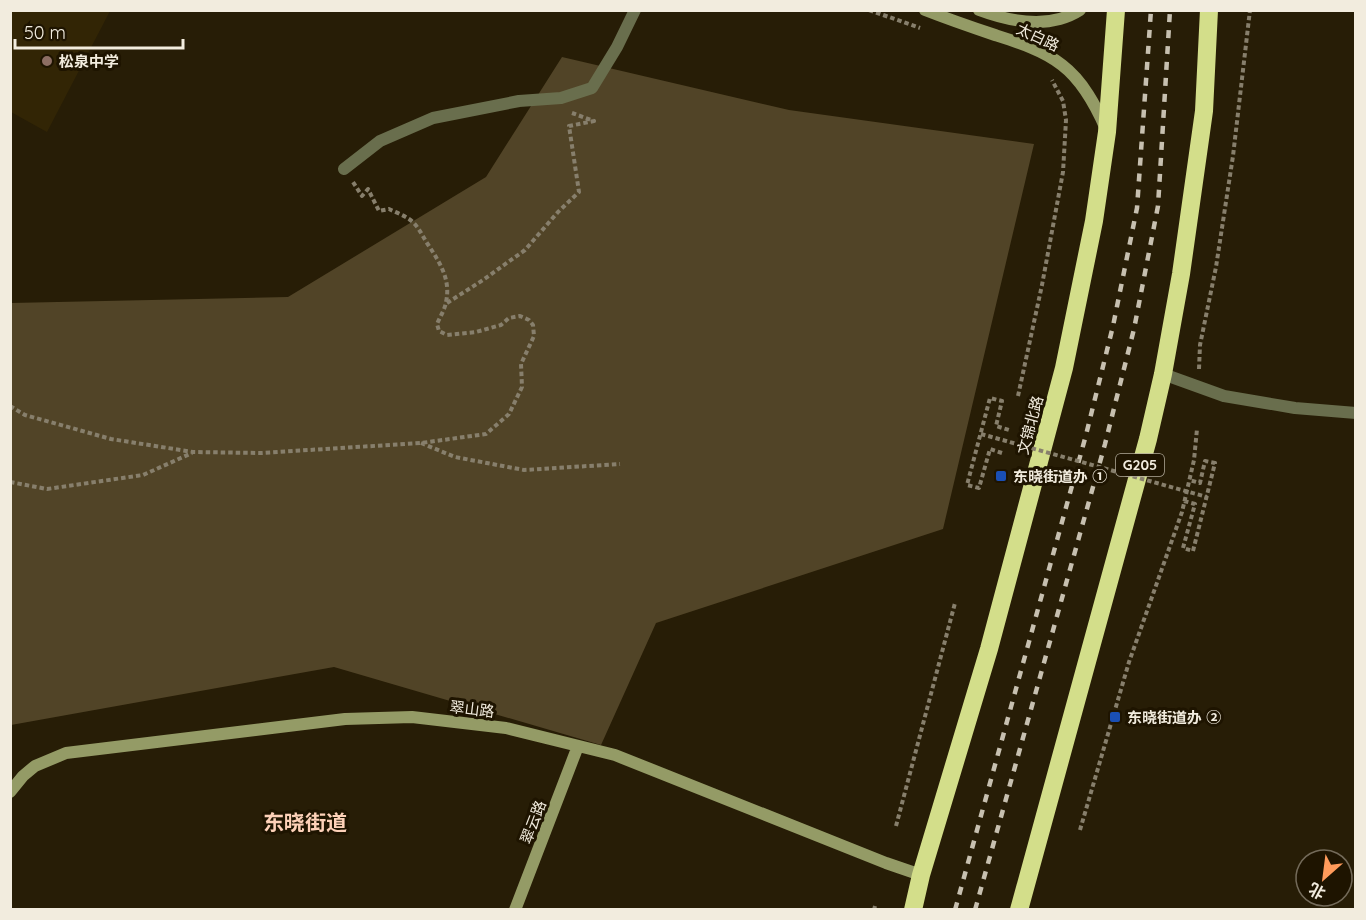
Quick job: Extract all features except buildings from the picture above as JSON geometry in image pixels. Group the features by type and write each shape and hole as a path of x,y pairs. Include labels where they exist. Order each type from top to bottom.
{"highway":[{"name":"文锦北路","path":"913,909 921,875 989,649 1064,368 1094,221 1107,132 1116,10"},
{"name":"G205","path":"1019,909 1148,439 1162,374 1182,273 1204,111 1209,10"}],"street":[{"name":"太白路","path":"925,10 1022,44 1062,65 1096,106 1107,132"},
{"name":"太白路","path":"979,10 1002,18 1044,22 1064,18 1080,10"},
{"name":"翠山路","path":"10,792 22,776 35,766 66,753 345,719 424,718 506,728 615,755 921,875"},
{"name":"翠云路","path":"515,909 578,746"}],"lane":[{"path":"344,169 380,141 433,118 519,101 561,98 592,88 635,10"},
{"path":"1162,374 1224,396 1295,408 1356,413"}],"path":[{"path":"1199,369 1200,345 1216,267 1233,156 1250,10"},
{"path":"1018,396 1063,172 1066,120 1063,101 1051,79"},
{"path":"446,304 525,250 579,192 569,126"},
{"path":"10,406 25,415 111,439 193,452 261,453 421,443 486,434 509,414 522,387 521,364 534,336 533,325 529,320 520,316 509,318 501,325 476,332 447,335 439,331 437,324 446,304 447,282 439,259 427,244 421,231 409,219 388,208 379,211 368,189 362,196 344,169"},
{"path":"1002,453 990,449 979,488 967,485 990,398 1002,401 996,426 1009,430"},
{"path":"1080,830 1129,662 1184,501 1194,460 1197,429"},
{"path":"981,434 1207,497"},
{"path":"421,443 455,457 524,470 620,464"},
{"path":"10,482 47,489 143,475 193,452"},
{"path":"1184,501 1195,504 1183,548 1193,550 1215,463 1205,461 1200,483 1189,480"},
{"path":"896,826 955,603"}],"shaded area":[{"name":"松泉中学","path":"10,11 110,11 47,132 11,112"},
{"path":"562,57 789,110 1034,144 943,529 656,623 601,745 334,667 11,725 11,303 288,297 486,177"}],"railway":[{"path":"955,910 1086,435 1113,326 1137,208 1151,10"},
{"path":"975,910 1105,444 1134,329 1158,206 1170,10"}],"place":[{"name":"松泉中学","path":"47,61"},
{"name":"东晓街道办 ①","path":"1001,476"},
{"name":"东晓街道办 ②","path":"1115,717"}],"district":[{"name":"东晓街道","path":"305,822"}]}
